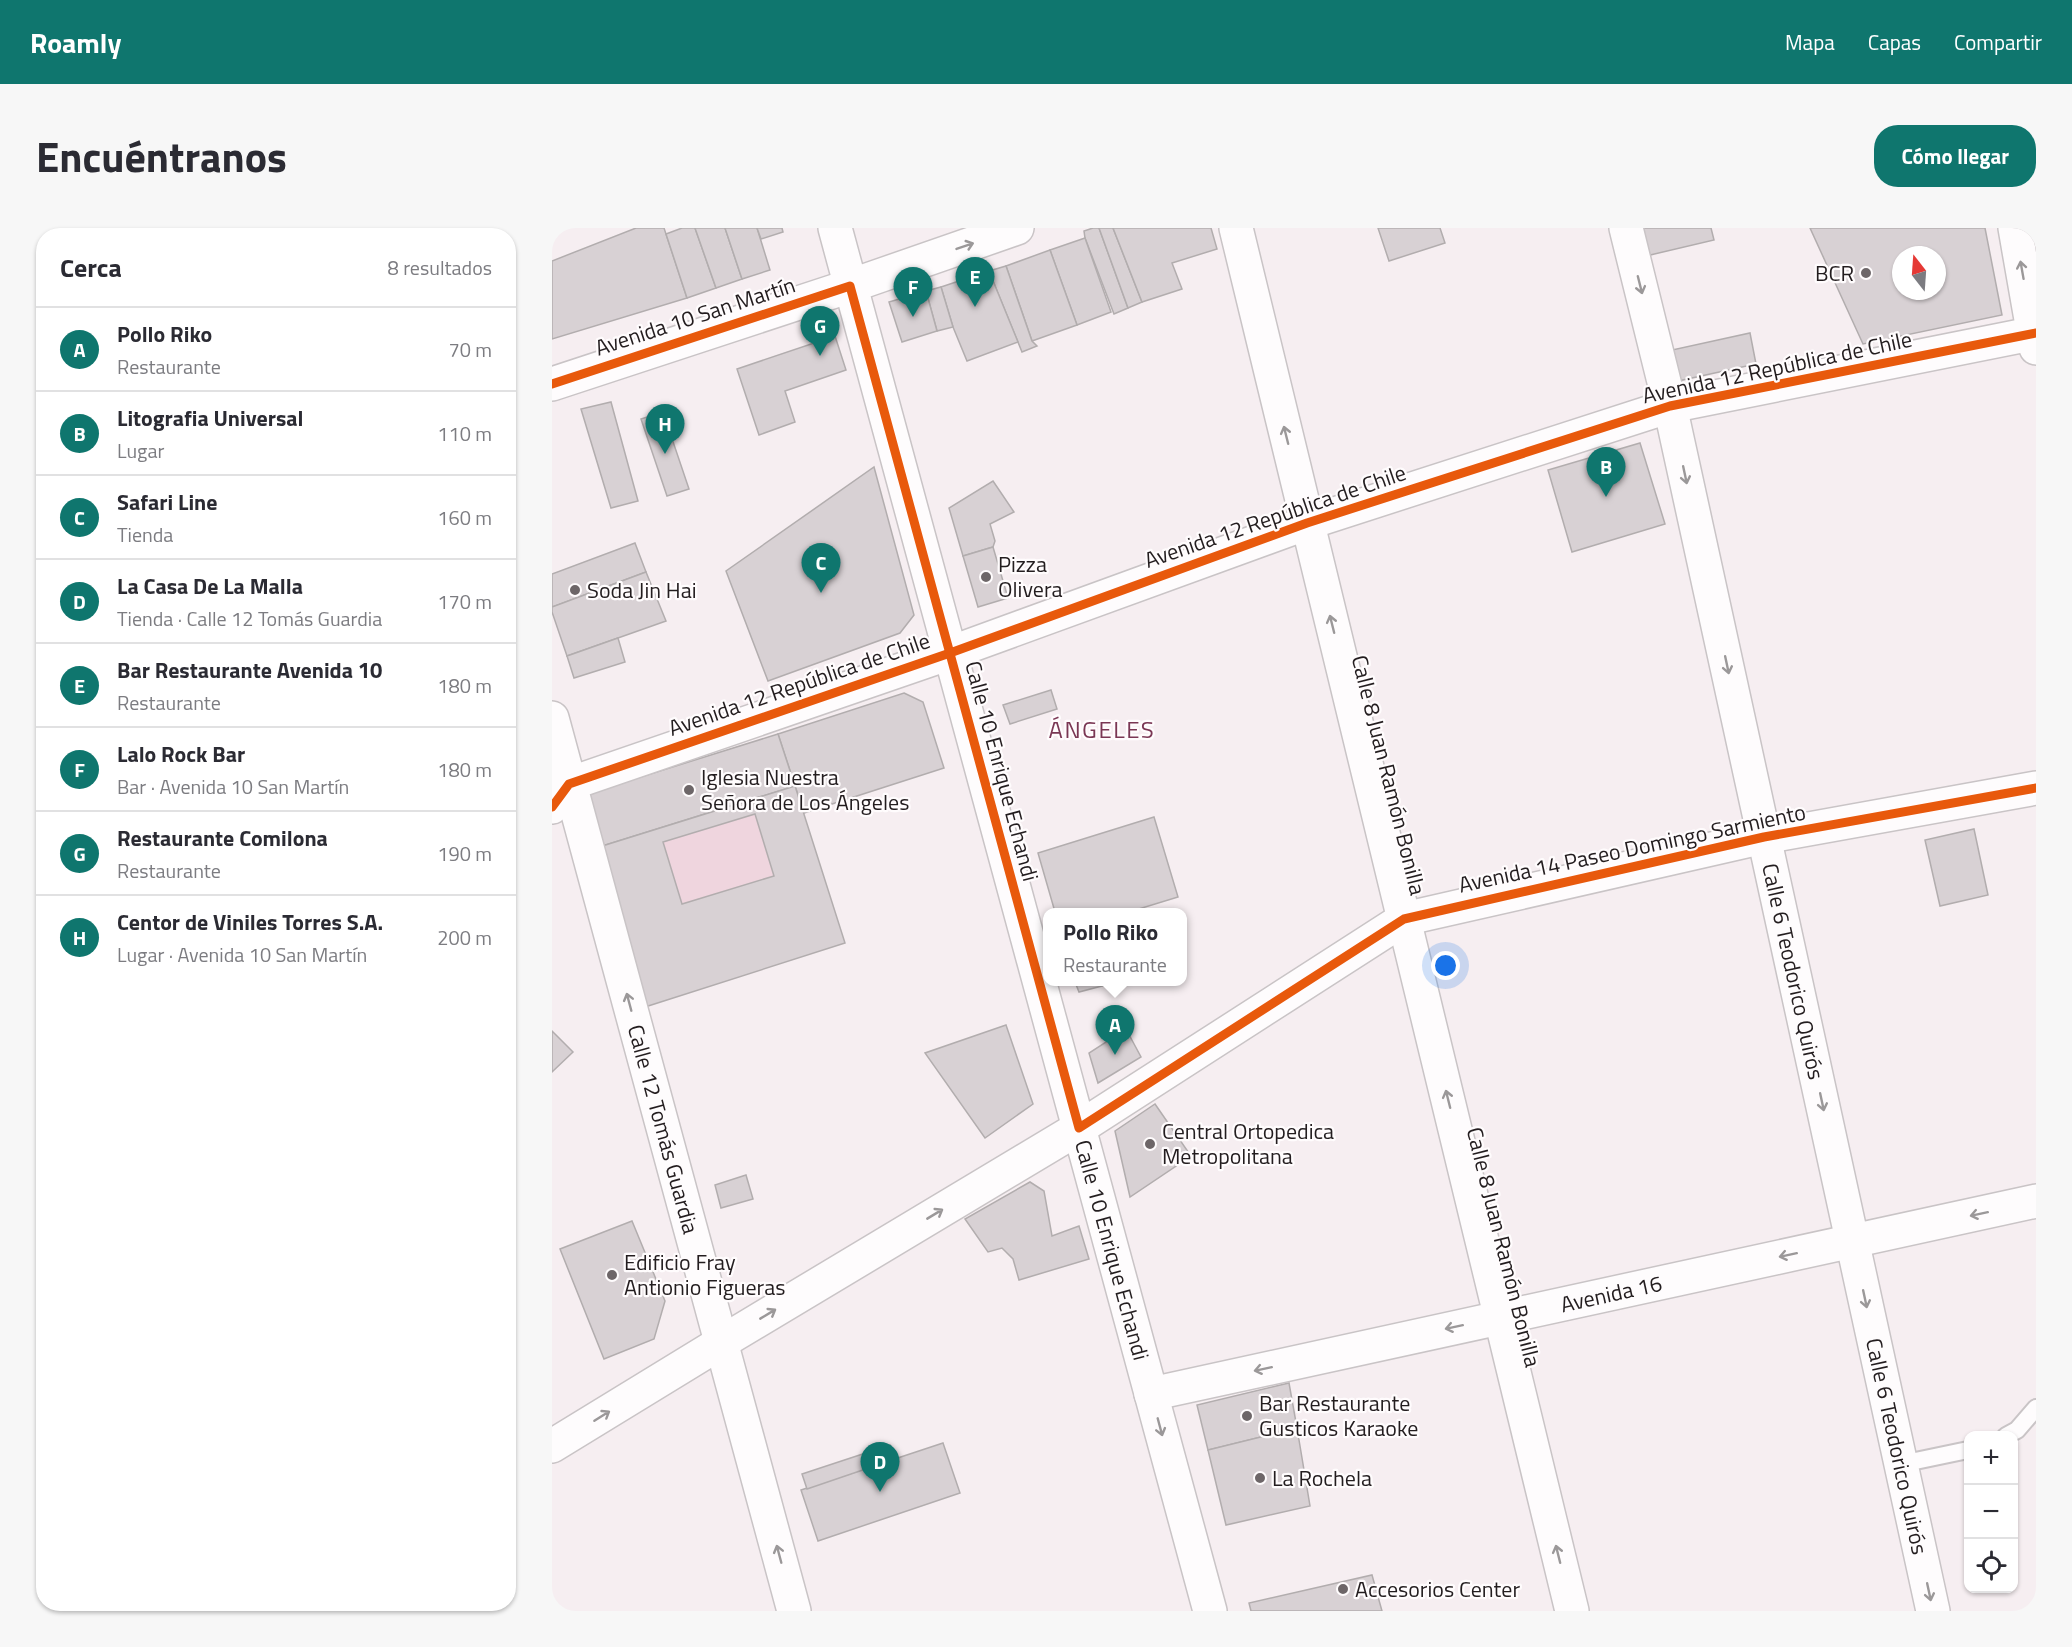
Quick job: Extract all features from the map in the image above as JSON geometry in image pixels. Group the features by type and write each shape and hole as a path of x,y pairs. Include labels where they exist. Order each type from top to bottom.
{"street":[{"name":"Calle 10 Enrique Echandi","path":"835,228 1210,1611"},
{"name":"Avenida 10 San Martín","path":"552,384 850,286 1017,228"},
{"name":"Calle 8 Juan Ramón Bonilla","path":"1236,228 1572,1611"},
{"name":"Calle 6 Teodorico Quirós","path":"1626,228 1670,406 1933,1611"},
{"path":"2015,228 2035,338"},
{"name":"Avenida 12 República de Chile","path":"561,796 1307,523 1670,406 2035,338"},
{"name":"Calle 12 Tomás Guardia","path":"552,718 561,796 722,1342 794,1611"},
{"name":"Avenida 14 Paseo Domingo Sarmiento","path":"552,1446 1078,1128 1404,919 1764,837 2036,788"},
{"name":"Avenida 16","path":"1151,1394 2036,1202"}],"lane":[{"path":"2016,1431 2036,1407"},
{"path":"1901,1464 1964,1451"}],"shaded area":[{"path":"755,814 774,876 682,904 663,842"}],"building":[{"path":"636,228 664,228 687,298 552,339 552,261"},
{"path":"682,228 695,228 716,288 687,298 666,234"},
{"path":"695,228 725,228 742,279 716,288"},
{"path":"725,228 757,228 770,270 742,279"},
{"path":"757,228 782,228 783,232 761,239"},
{"path":"1099,228 1128,308 1114,314 1085,238 1084,231"},
{"path":"1099,228 1113,228 1142,302 1128,308"},
{"path":"1113,228 1211,228 1217,249 1172,263 1182,289 1142,302"},
{"path":"1378,228 1440,228 1445,243 1389,261"},
{"path":"1640,228 1711,228 1714,240 1646,256"},
{"name":"BCR","path":"1810,228 1985,228 2002,315 1863,344"},
{"path":"1085,238 1111,312 1077,325 1050,250"},
{"path":"1050,250 1077,325 1032,341 1006,266"},
{"path":"1006,266 1032,341 1037,346 1022,352 989,271"},
{"path":"989,271 1018,342 967,361 953,327 941,287"},
{"path":"941,287 953,327 937,331 926,291"},
{"path":"926,291 937,331 902,342 889,302"},
{"path":"1750,333 1756,364 1678,381 1672,350"},
{"path":"835,336 846,370 785,391 795,422 759,435 737,369"},
{"path":"611,402 638,501 611,508 581,409"},
{"path":"663,412 689,489 667,496 641,419"},
{"path":"1640,443 1665,524 1572,552 1548,470"},
{"path":"874,467 914,615 900,633 768,681 726,571"},
{"path":"993,481 1014,512 990,524 995,541 993,547 963,556 949,508"},
{"name":"Soda Jin Hai","path":"635,543 646,572 552,607 552,574"},
{"name":"Pizza Olivera","path":"993,547 1008,598 978,607 963,556"},
{"path":"646,572 666,621 567,656 552,607"},
{"path":"618,638 625,662 574,678 567,656"},
{"path":"1051,690 1057,709 1010,724 1003,705"},
{"path":"904,693 923,702 944,768 804,813 778,734"},
{"name":"Iglesia Nuestra Señora de Los Ángeles","path":"778,734 795,786 599,847 583,795"},
{"path":"795,786 845,943 645,1007 599,847","holes":["755,814 774,876 682,904 663,842"]},
{"path":"1154,817 1178,897 1142,908 1054,908 1038,853"},
{"path":"1974,829 1988,895 1940,906 1925,840"},
{"path":"1077,986 1102,986 1079,992"},
{"path":"1006,1025 1033,1104 985,1138 925,1053"},
{"path":"1126,1029 1141,1057 1098,1083 1089,1053"},
{"path":"552,1031 573,1052 552,1072"},
{"name":"Central Ortopedica Metropolitana","path":"1155,1104 1191,1156 1130,1197 1115,1131"},
{"path":"746,1175 753,1199 721,1208 715,1185"},
{"path":"1030,1182 1044,1191 1052,1236 1079,1226 1089,1259 1019,1280 1013,1259 1002,1248 988,1252 965,1219"},
{"name":"Edificio Fray Antionio Figueras","path":"632,1221 665,1301 654,1339 604,1359 560,1249"},
{"name":"Bar Restaurante Gusticos Karaoke","path":"1289,1383 1297,1428 1208,1450 1197,1405"},
{"name":"La Rochela","path":"1297,1428 1310,1506 1226,1525 1208,1450"},
{"path":"943,1443 960,1493 818,1541 801,1490"},
{"path":"890,1445 895,1459 807,1489 802,1474"},
{"name":"Accesorios Center","path":"1372,1575 1382,1611 1251,1611 1249,1603"}],"cycle path":[{"path":"552,384 850,286 1079,1128 1404,919 1764,837 2036,788"},
{"path":"552,807 569,784 950,653 1307,523 1670,406 2036,333"}],"place":[{"name":"BCR","path":"1866,273"},
{"name":"Bar Restaurante Avenida 10","path":"975,307"},
{"name":"Lalo Rock Bar","path":"913,317"},
{"name":"Restaurante Comilona","path":"820,356"},
{"name":"Centor de Viniles Torres S.A.","path":"665,454"},
{"name":"Litografia Universal","path":"1606,497"},
{"name":"Pizza Olivera","path":"986,577"},
{"name":"Soda Jin Hai","path":"575,590"},
{"name":"Safari Line","path":"821,593"},
{"name":"Iglesia Nuestra Señora de Los Ángeles","path":"689,790"},
{"name":"Pollo Riko","path":"1115,1055"},
{"name":"Central Ortopedica Metropolitana","path":"1150,1144"},
{"name":"Edificio Fray Antionio Figueras","path":"612,1275"},
{"name":"Bar Restaurante Gusticos Karaoke","path":"1247,1416"},
{"name":"La Rochela","path":"1260,1478"},
{"name":"La Casa De La Malla","path":"880,1492"},
{"name":"Accesorios Center","path":"1343,1589"}],"district":[{"name":"ÁNGELES","path":"1102,730"}]}
